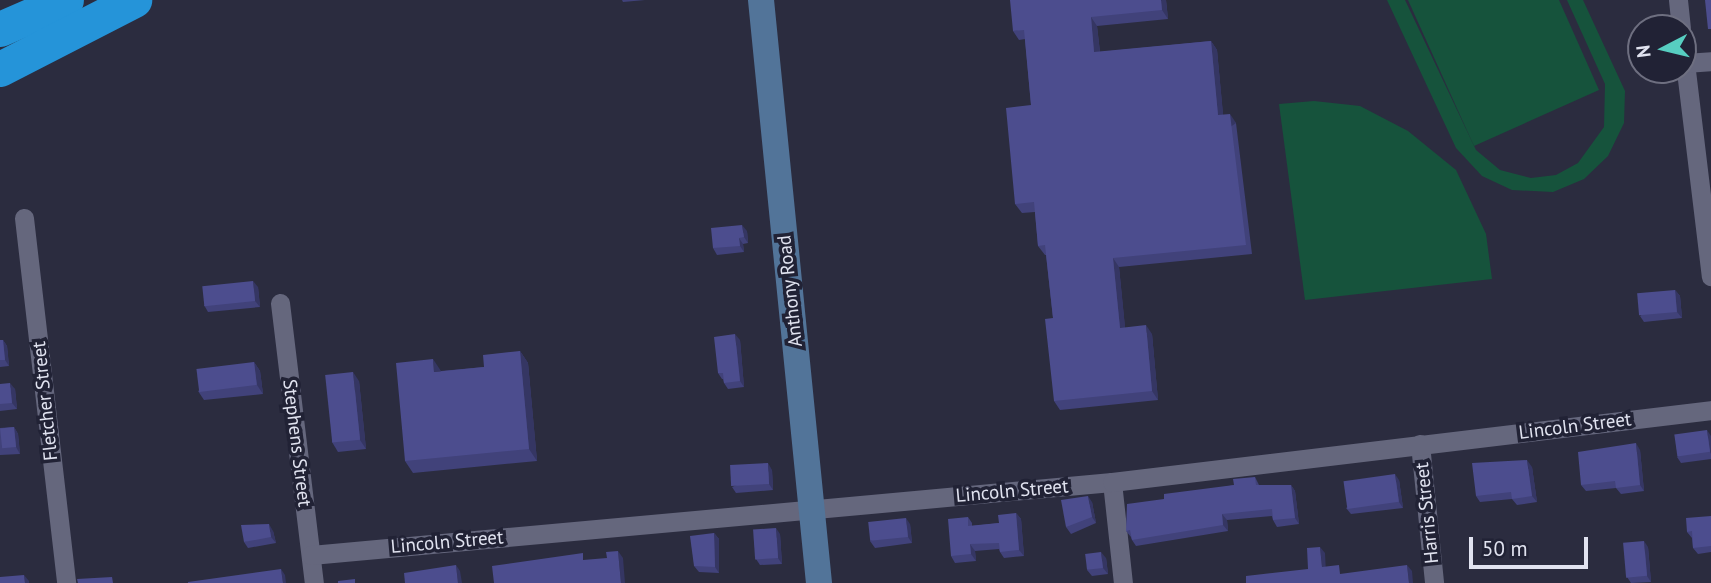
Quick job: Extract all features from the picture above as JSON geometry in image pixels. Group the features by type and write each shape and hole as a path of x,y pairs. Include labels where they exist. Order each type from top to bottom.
{"highway":[{"path":"0,29 66,0"},
{"path":"0,69 134,0"}],"street":[{"name":"Anthony Road","path":"761,0 819,583"},
{"path":"1688,84 1711,273"},
{"name":"Fletcher Street","path":"24,218 65,583"},
{"name":"Stephens Street","path":"280,303 314,583"},
{"name":"Lincoln Street","path":"311,555 1112,482 1711,410"},
{"name":"Harris Street","path":"1420,444 1434,583"},
{"path":"1112,482 1123,583"}],"green space":[{"path":"1387,0 1405,0 1476,150 1500,170 1531,178 1556,175 1578,163 1604,127 1605,84 1567,0 1583,0 1625,91 1624,123 1608,156 1584,179 1553,192 1512,190 1482,176 1456,148"},
{"path":"1408,0 1559,0 1599,90 1474,146"},
{"path":"1314,101 1360,106 1408,131 1456,170 1486,234 1492,279 1305,300 1279,104"}],"building":[{"path":"1010,0 1161,0 1162,10 1091,17 1094,52 1211,41 1218,115 1230,114 1246,245 1113,258 1120,328 1146,325 1152,391 1054,401 1045,319 1053,318 1045,245 1038,246 1034,202 1015,204 1006,108 1031,105 1024,30 1013,31"},
{"path":"1705,0 1711,0 1711,29 1708,29"},
{"path":"742,225 744,237 739,238 740,246 713,248 711,228"},
{"path":"253,281 255,301 204,306 202,286"},
{"path":"1675,290 1677,312 1639,315 1637,293"},
{"path":"735,334 740,381 724,383 723,373 718,373 714,337"},
{"path":"0,340 3,340 5,360 0,360"},
{"path":"520,351 529,449 405,461 396,363 433,359 434,372 484,367 483,355"},
{"path":"254,362 257,385 199,392 196,369"},
{"path":"353,372 360,440 332,443 325,375"},
{"path":"10,383 12,403 0,404 0,384"},
{"path":"14,427 16,447 2,448 0,428"},
{"path":"1707,430 1710,452 1677,456 1674,435"},
{"path":"1636,443 1640,485 1616,488 1615,481 1581,485 1578,452"},
{"path":"1527,460 1532,496 1512,499 1511,492 1476,496 1472,463"},
{"path":"768,463 769,484 731,486 730,465"},
{"path":"1395,474 1399,502 1347,509 1344,481"},
{"path":"1255,477 1256,485 1291,485 1295,518 1273,520 1272,509 1222,514 1223,525 1132,540 1130,530 1126,531 1127,504 1164,499 1164,494 1234,485 1233,479"},
{"path":"1088,496 1092,517 1066,527 1061,500"},
{"path":"1016,513 1019,550 1000,552 999,543 970,544 971,554 951,556 948,519 968,517 968,526 999,523 998,515"},
{"path":"1711,516 1711,546 1693,548 1692,531 1687,532 1686,518"},
{"path":"906,518 908,537 870,541 868,522"},
{"path":"269,524 271,537 244,542 241,525"},
{"path":"776,528 778,558 755,560 753,530"},
{"path":"714,533 715,567 694,566 690,536"},
{"path":"1644,541 1647,576 1626,578 1623,543"},
{"path":"1320,547 1322,567 1339,565 1340,574 1407,565 1409,583 1246,583 1246,576 1308,569 1307,548"},
{"path":"618,551 621,583 494,583 492,566 583,553 583,560 607,558 606,552"},
{"path":"1101,552 1103,568 1087,570 1085,554"},
{"path":"456,565 458,583 405,583 404,573"},
{"path":"281,569 283,583 188,583 188,582"},
{"path":"24,575 25,583 0,583 0,577"},
{"path":"112,577 113,583 78,583 77,579"},
{"path":"355,579 355,583 338,583 338,581"}]}
